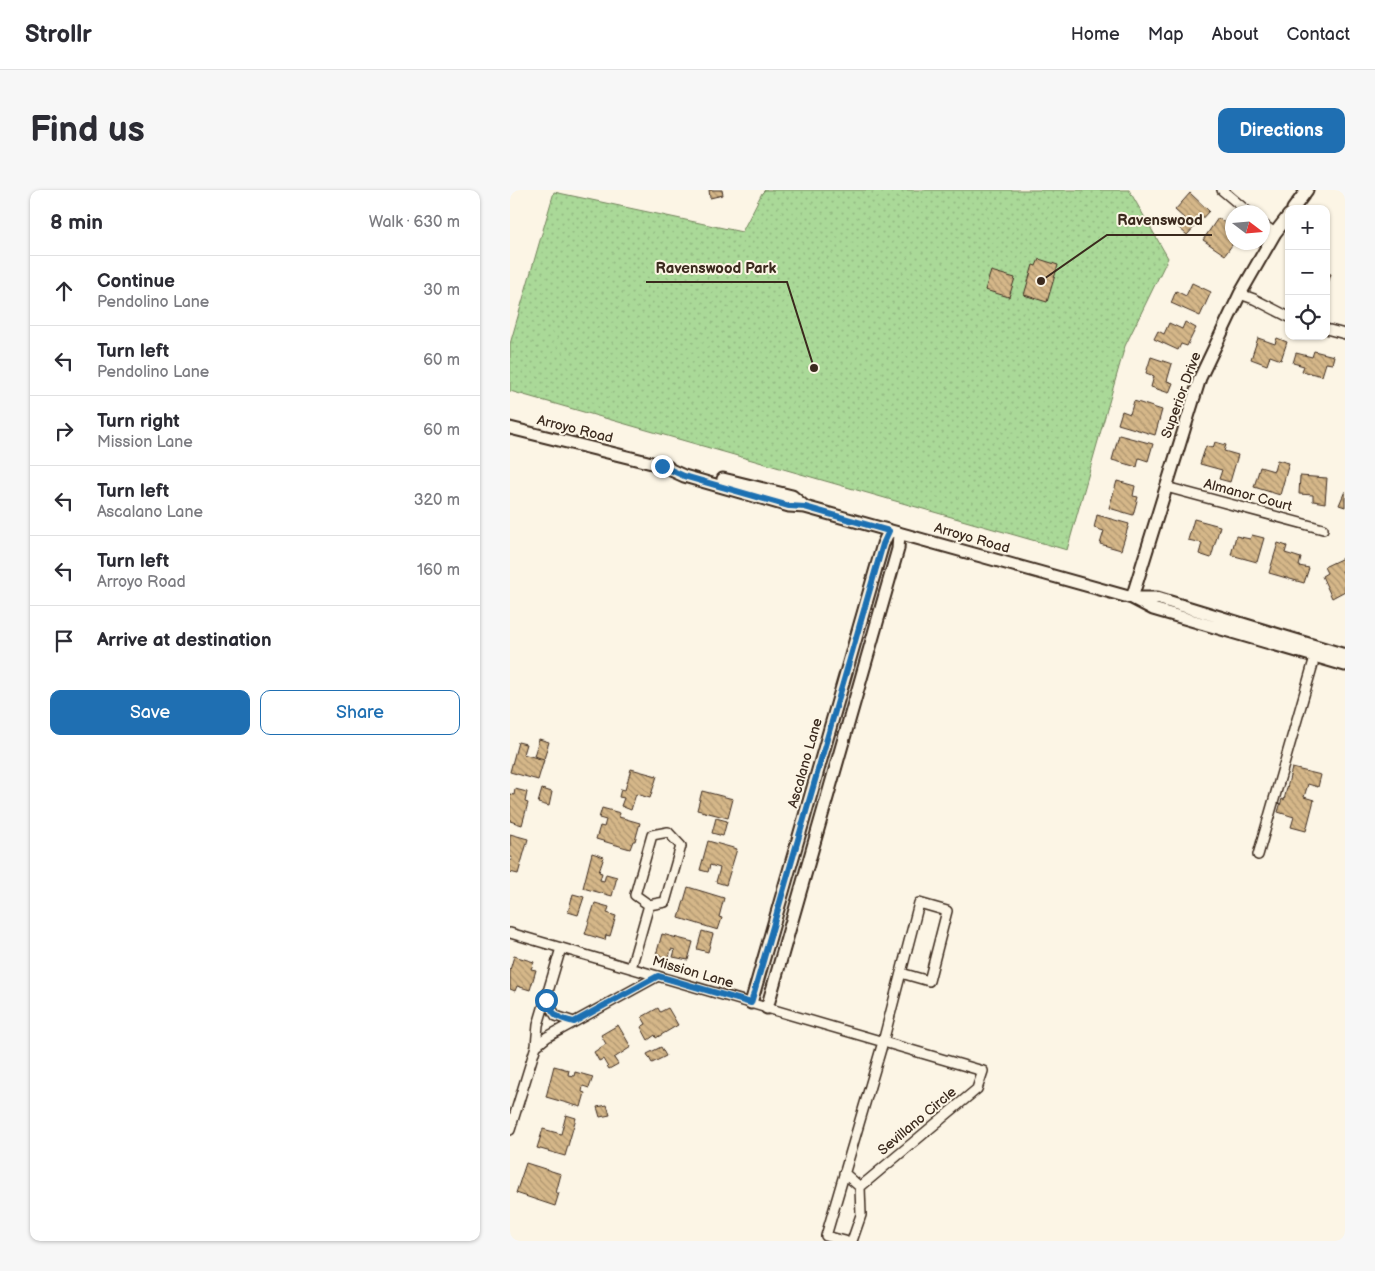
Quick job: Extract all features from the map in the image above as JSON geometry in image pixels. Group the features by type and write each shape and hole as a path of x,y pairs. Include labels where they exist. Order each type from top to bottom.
{"street":[{"path":"1222,190 1240,205"},
{"path":"1296,205 1307,190"},
{"name":"Superior Drive","path":"1132,598 1200,378 1240,294 1275,233 1285,219"},
{"path":"1270,230 1275,233"},
{"path":"1240,294 1285,315"},
{"path":"1330,330 1345,334"},
{"name":"Arroyo Road","path":"510,428 662,466 684,476 789,506 805,507 1132,598 1156,598 1316,652 1345,665"},
{"name":"Almanor Court","path":"1166,487 1324,529"},
{"path":"767,1008 897,552 894,532"},
{"name":"Ascalano Lane","path":"751,1003 881,554 894,532"},
{"path":"1258,855 1316,652"},
{"name":"Arroyo Road","path":"1316,652 1345,655"},
{"path":"668,832 681,846 665,902 649,905 635,895 652,835 668,832"},
{"path":"845,1241 826,1236 883,1042 919,903 947,911 929,981 901,973"},
{"path":"631,968 649,905"},
{"name":"Mission Lane","path":"510,933 983,1071"},
{"path":"510,1130 536,1046 538,1025 561,948"},
{"path":"536,1046 546,1037 658,976"},
{"path":"546,1000 556,1016 574,1022"},
{"name":"Sevillano Circle","path":"860,1188 977,1089 983,1071"},
{"path":"844,1173 860,1188 861,1215 852,1241"}],"green space":[{"path":"765,190 1129,190 1168,258 1125,346 1067,550 510,391 510,344 554,192 742,232"}],"building":[{"path":"709,190 722,190 723,195 710,198"},
{"path":"1190,193 1209,211 1187,235 1178,227 1185,219 1175,210"},
{"path":"1218,218 1225,223 1225,250 1228,250 1225,255 1203,240"},
{"path":"1039,259 1058,265 1047,302 1024,295 1033,265 1036,266"},
{"path":"991,271 1015,278 1009,297 985,290"},
{"path":"1192,283 1211,292 1200,316 1171,303 1176,291 1186,296"},
{"path":"1185,322 1196,328 1187,346 1181,344 1178,350 1154,339 1158,331 1164,334 1169,323 1182,329"},
{"path":"1258,338 1275,344 1277,338 1287,342 1281,360 1270,356 1267,365 1251,359"},
{"path":"1314,351 1334,356 1332,364 1326,363 1322,376 1302,371 1304,366 1293,363 1296,353 1312,357"},
{"path":"1151,357 1172,364 1167,381 1173,383 1169,393 1151,387 1154,376 1146,373"},
{"path":"1134,401 1162,410 1155,435 1118,424 1122,411 1130,414"},
{"path":"1119,435 1153,444 1148,461 1139,458 1137,467 1112,460"},
{"path":"1215,442 1226,445 1224,451 1238,455 1230,482 1219,479 1222,470 1200,464 1206,446 1213,448"},
{"path":"1277,460 1289,463 1280,495 1254,487 1260,467 1274,471"},
{"path":"1300,476 1327,478 1325,503 1313,501 1313,495 1299,494"},
{"path":"1117,481 1135,486 1133,496 1138,497 1133,515 1109,508"},
{"path":"1345,491 1345,507 1339,505"},
{"path":"1097,515 1129,524 1121,550 1100,544 1104,531 1094,528"},
{"path":"1194,519 1220,526 1211,558 1199,554 1202,543 1188,540"},
{"path":"1252,535 1264,538 1257,562 1231,555 1236,536 1250,539"},
{"path":"1278,543 1287,546 1285,553 1301,558 1299,566 1309,568 1304,583 1269,573"},
{"path":"1343,558 1345,569 1342,571 1345,577 1345,591 1332,598 1322,576 1327,573 1324,567"},
{"path":"539,739 549,742 544,759 534,756"},
{"path":"518,742 526,744 523,754 544,760 538,780 510,772"},
{"path":"1292,768 1321,775 1318,787 1308,784 1304,797 1314,800 1306,831 1291,827 1294,817 1278,812 1282,799 1284,800"},
{"path":"631,769 657,776 650,798 636,794 631,810 621,806 624,798 619,797 621,789 625,790"},
{"path":"515,789 527,792 525,802 528,803 522,825 510,821 510,794 514,795"},
{"path":"542,789 552,792 549,806 538,803"},
{"path":"702,791 733,799 728,818 697,810"},
{"path":"602,808 620,813 619,817 640,823 635,841 633,841 630,849 596,839 600,826 604,827 606,820 599,818"},
{"path":"716,818 727,821 723,836 712,833"},
{"path":"510,834 528,839 518,874 510,872 512,857 510,857"},
{"path":"708,841 737,849 726,885 716,882 720,868 710,865 708,872 700,870"},
{"path":"592,853 604,857 599,872 602,873 600,880 604,881 606,874 617,877 612,896 583,888"},
{"path":"688,887 724,898 719,917 722,918 718,930 679,918"},
{"path":"573,894 584,897 578,915 568,912"},
{"path":"595,903 609,907 607,913 616,916 610,936 606,935 605,940 585,934"},
{"path":"702,931 713,934 708,952 697,949"},
{"path":"662,934 693,942 688,960 673,957 675,950 671,949 669,958 656,955"},
{"path":"514,956 534,962 531,969 536,970 530,990 517,986 515,991 510,989 510,970"},
{"path":"658,1008 660,1012 668,1008 678,1025 656,1038 655,1035 648,1040 641,1027 646,1024 642,1017"},
{"path":"618,1025 631,1047 614,1058 618,1064 609,1069 603,1059 599,1061 594,1052 606,1044 601,1035"},
{"path":"661,1047 666,1056 652,1063 647,1054"},
{"path":"554,1066 569,1070 568,1075 574,1076 575,1072 593,1077 589,1088 583,1086 582,1092 585,1093 581,1107 546,1097"},
{"path":"607,1105 610,1115 600,1117 597,1107"},
{"path":"566,1115 576,1118 565,1156 537,1148 543,1129 561,1134"},
{"path":"526,1163 561,1174 556,1193 559,1193 555,1206 516,1193"}],"place":[{"name":"Ravenswood","path":"1041,281"},
{"name":"Ravenswood Park","path":"814,368"}],"route":[{"path":"546,1000 556,1016 574,1022 658,976 751,1003 883,544 889,531 805,507 789,506 684,476 662,466"}]}
